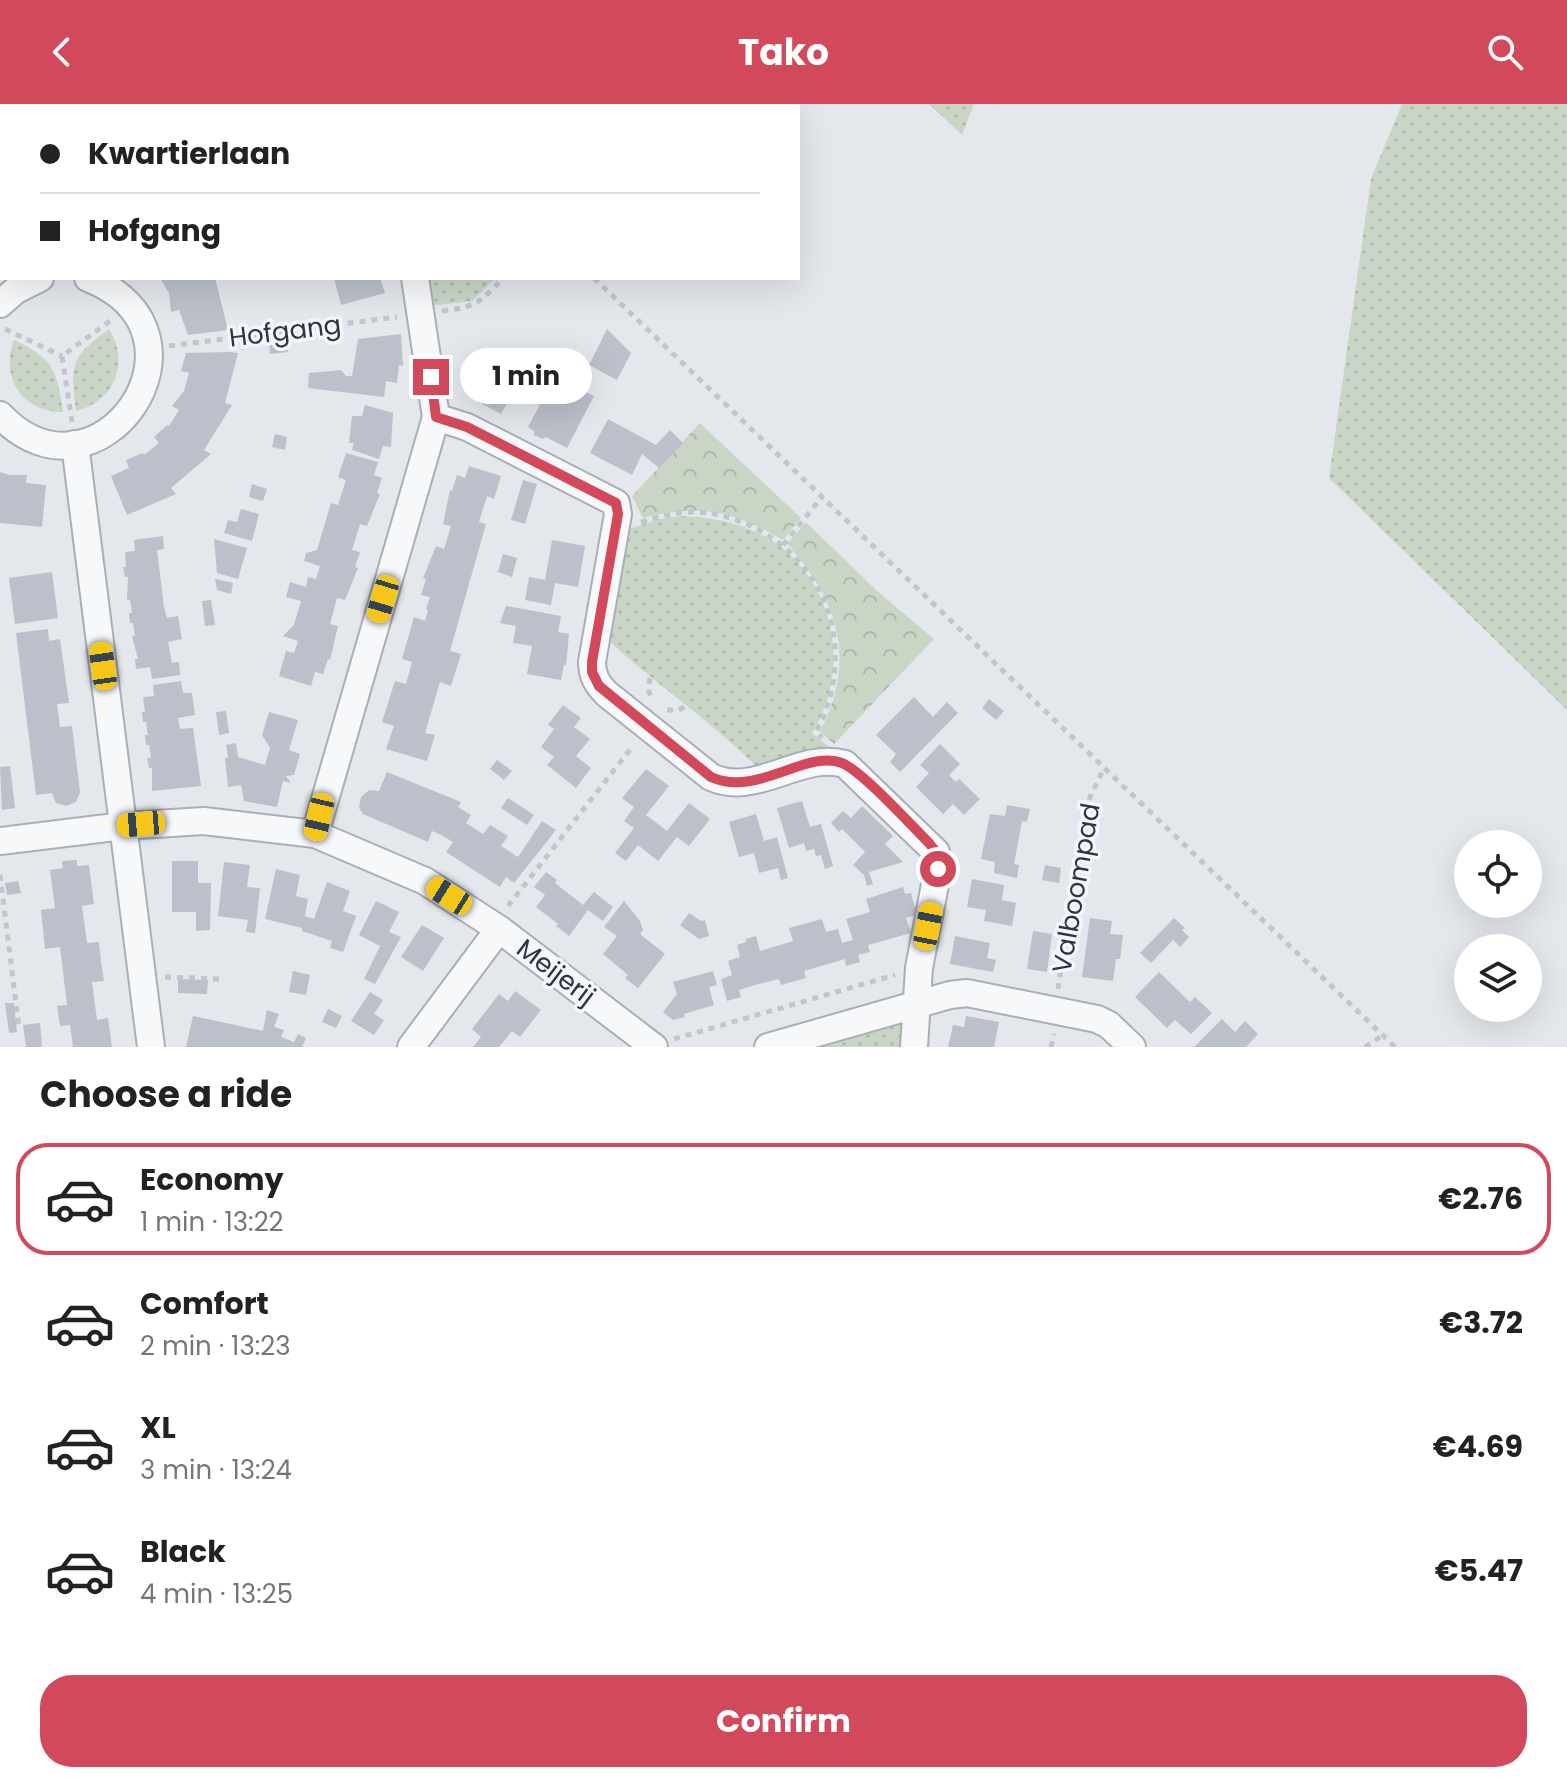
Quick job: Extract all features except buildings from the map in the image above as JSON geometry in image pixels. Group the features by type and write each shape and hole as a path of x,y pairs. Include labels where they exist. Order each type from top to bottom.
{"street":[{"path":"0,304 16,290 36,280"},
{"path":"0,415 27,436 50,444 75,444 103,435 127,417 147,378 148,348 130,306 104,285 93,280"},
{"path":"315,834 436,417 415,280"},
{"path":"436,417 467,427 616,503 592,672 599,686 711,777 724,783 748,782 826,760 855,771 936,852 938,869 919,968 914,1047"},
{"path":"75,444 151,1047"},
{"path":"0,841 123,826 204,821 315,834 425,881 496,927"},
{"name":"Meijerij","path":"411,1047 496,927 652,1046"},
{"path":"768,1047 918,1003 967,993 1097,1019 1109,1025 1132,1047"}],"path":[{"path":"37,104 73,104"},
{"name":"Hofgang","path":"148,348 465,309 481,302 501,280"},
{"path":"596,280 1395,1047"},
{"path":"62,356 130,306"},
{"path":"0,326 62,356"},
{"path":"62,356 75,444"},
{"path":"783,545 822,497"},
{"path":"614,531 667,514 697,512 735,519 783,545 809,574 830,615 835,639 833,691 816,732 831,745 836,762"},
{"path":"650,678 648,689 657,705 668,710 686,706"},
{"path":"496,927 645,725"},
{"name":"Valboompad","path":"1056,1011 1081,830 1090,797 1104,768"},
{"path":"0,875 19,1028"},
{"path":"652,1046 919,968"},
{"path":"142,982 168,976 220,979"},
{"path":"1365,1047 1383,1035"}],"green space":[{"path":"929,104 974,104 962,135"},
{"path":"1402,104 1567,104 1567,710 1329,478 1371,179"},
{"path":"423,280 494,280 472,301 429,306"},
{"path":"109,329 118,354 115,379 101,399 76,411 73,382 76,362 87,347"},
{"path":"14,340 37,353 51,367 63,412 36,406 18,390 10,367"},
{"path":"700,423 801,518 783,540 747,522 716,512 683,511 643,518 632,496"},
{"path":"680,516 723,521 764,536 788,553 805,571 818,592 832,638 833,663 823,711 812,733 829,747 825,752 760,770 724,736 610,642 619,588 614,577 622,531"},
{"path":"806,522 876,590 934,639 834,744 820,732 838,681 840,656 837,632 819,587 787,544"},
{"path":"902,1022 906,1025 906,1047 801,1047"}],"route":[{"path":"431,377 436,417 467,427 616,503 618,514 592,662 592,672 599,686 711,777 724,783 748,782 826,760 845,764 929,843 936,852 938,869"}]}
